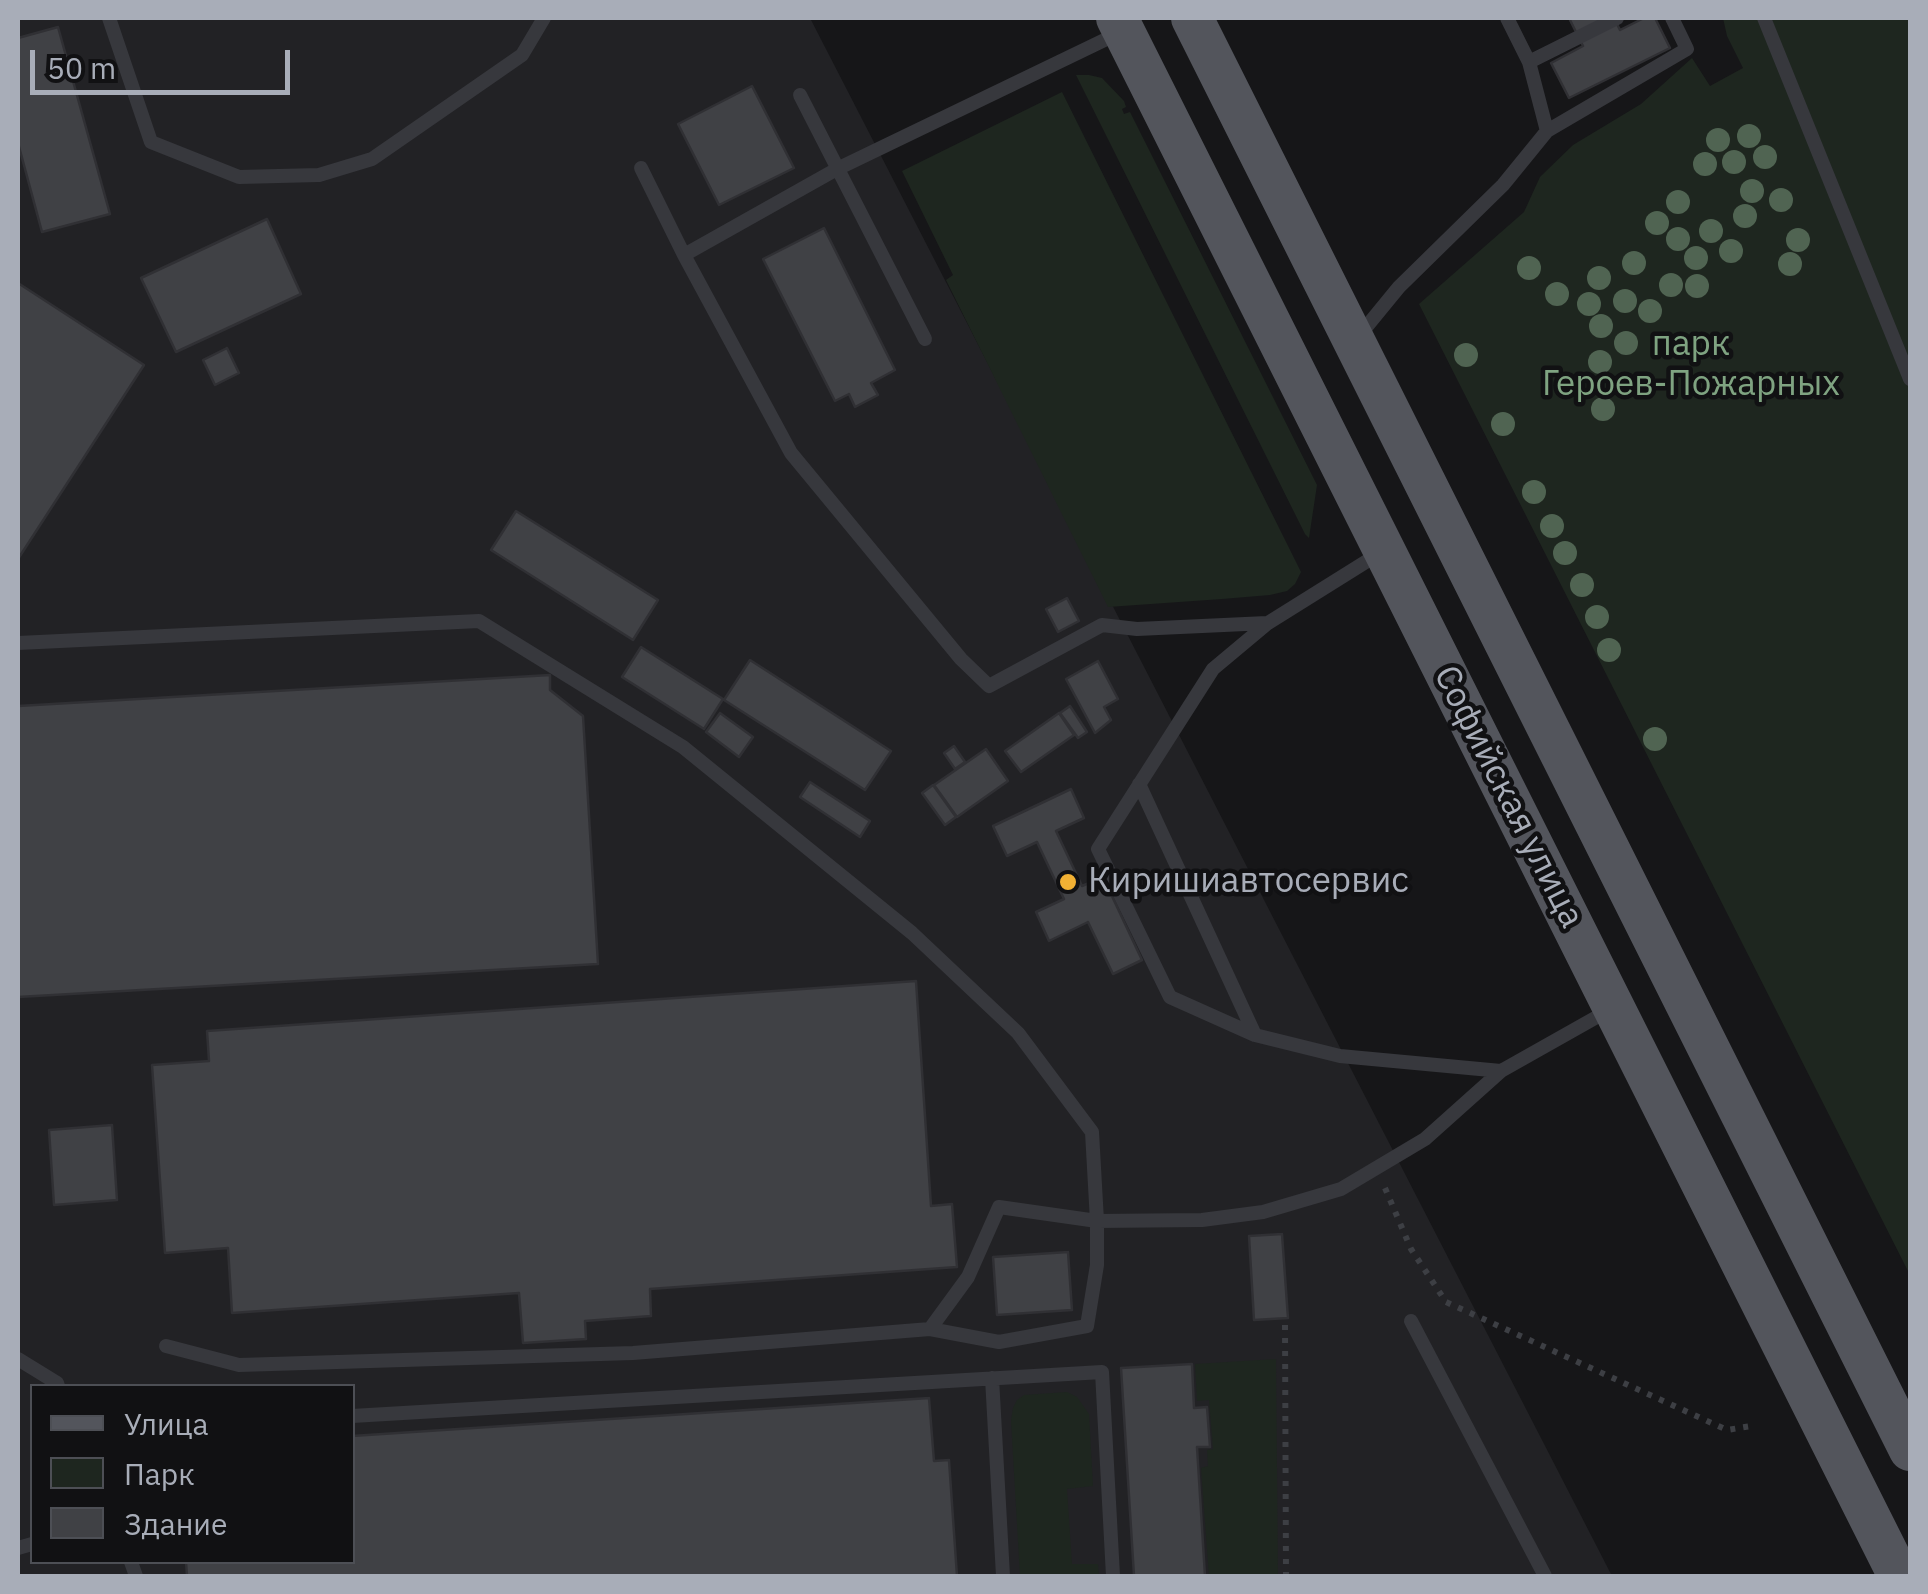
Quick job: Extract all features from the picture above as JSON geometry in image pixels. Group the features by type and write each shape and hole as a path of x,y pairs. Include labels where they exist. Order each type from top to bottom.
{"main road":[{"name":"Софийская улица","path":"1192,18 1910,1450"},
{"name":"Софийская улица","path":"1120,24 1899,1576"}],"lane":[{"path":"109,18 150,142 239,177 319,175 372,159 522,55 544,18"},
{"path":"1507,18 1529,62 1547,131"},
{"path":"1529,62 1616,18"},
{"path":"1354,342 1399,287 1503,185 1547,131 1687,50 1672,18"},
{"path":"1764,18 1910,379"},
{"path":"684,255 837,169 1120,24"},
{"path":"800,95 925,339"},
{"path":"642,168 684,255 791,453 961,659 990,686 1102,625 1137,628 1268,623"},
{"path":"1384,551 1268,623 1213,669 1098,849 1170,996 1255,1035 1340,1056 1501,1071"},
{"path":"18,643 479,621 683,747 912,933 1018,1032 1092,1132 1096,1265 1087,1326 999,1342 930,1330 633,1353 239,1366 166,1346"},
{"path":"1139,784 1255,1035"},
{"path":"930,1330 968,1277 999,1207 1097,1221 1202,1220 1264,1212 1341,1189 1425,1139 1501,1071 1613,1008"},
{"path":"1411,1321 1545,1576"},
{"path":"18,1359 57,1384"},
{"path":"355,1416 1102,1372 1113,1576"},
{"path":"992,1378 1003,1576"}],"path":[{"path":"1377,1168 1411,1249 1446,1302 1727,1430 1751,1426"},
{"path":"1286,1325 1286,1576"}],"shaded area":[{"path":"18,18 810,18 1612,1576 18,1576"}],"green space":[{"name":"парк Героев-Пожарных","path":"1723,18 1910,18 1910,1275 1419,304 1524,212 1540,177 1573,145 1641,104 1692,58 1710,86 1743,68"},
{"path":"1076,75 1102,78 1124,101 1124,114 1130,112 1317,485 1309,538 1305,534"},
{"path":"1062,92 1301,572 1287,591 1108,607 946,280 953,275 902,171"},
{"path":"1276,1359 1278,1576 1209,1576 1201,1468 1208,1466 1207,1450 1213,1449 1209,1400 1197,1401 1195,1364"},
{"path":"1067,1392 1077,1397 1089,1414 1093,1486 1067,1489 1072,1564 1098,1564 1099,1576 1020,1576 1013,1408 1024,1395"}],"building":[{"path":"1569,18 1614,18 1620,30 1644,18 1655,18 1670,48 1569,98 1551,63 1583,46"},
{"path":"58,27 110,214 42,232 18,143 18,38"},
{"path":"752,86 794,168 719,205 678,124"},
{"path":"267,219 301,294 176,352 141,278"},
{"path":"824,228 895,370 871,383 878,395 855,407 849,394 835,401 763,259"},
{"path":"18,283 144,365 18,559"},
{"path":"227,348 239,373 215,385 203,360"},
{"path":"516,511 658,600 633,640 491,550"},
{"path":"1067,598 1079,621 1058,632 1046,609"},
{"path":"641,647 723,699 704,729 622,677"},
{"path":"750,660 891,751 865,790 724,700"},
{"path":"1098,661 1118,699 1104,707 1111,720 1095,733 1066,679"},
{"path":"550,675 550,690 583,716 598,964 18,997 18,706"},
{"path":"1070,706 1087,732 1078,738 1060,713"},
{"path":"720,713 753,737 739,757 706,732"},
{"path":"1059,713 1074,735 1021,772 1005,751"},
{"path":"954,746 965,762 955,769 944,753"},
{"path":"986,749 1008,781 957,817 934,785"},
{"path":"810,782 870,821 860,837 800,797"},
{"path":"933,785 956,817 945,825 922,793"},
{"name":"Киришиавтосервис","path":"1071,789 1084,818 1056,831 1082,886 1103,877 1142,960 1113,974 1088,922 1049,941 1036,912 1064,899 1037,842 1007,856 993,826"},
{"path":"916,981 931,1206 952,1204 957,1267 650,1289 651,1316 585,1321 586,1339 523,1343 519,1293 232,1313 228,1248 165,1253 152,1065 209,1061 207,1031"},
{"path":"112,1125 117,1200 54,1205 49,1130"},
{"path":"1282,1234 1288,1318 1254,1320 1249,1236"},
{"path":"1068,1252 1072,1310 997,1315 993,1257"},
{"path":"1192,1364 1194,1408 1207,1407 1210,1447 1197,1447 1205,1576 1134,1576 1121,1368"},
{"path":"929,1398 934,1461 949,1460 957,1576 187,1576 186,1564 355,1564 355,1436"}],"place":[{"name":"Киришиавтосервис","path":"1068,882"}]}
